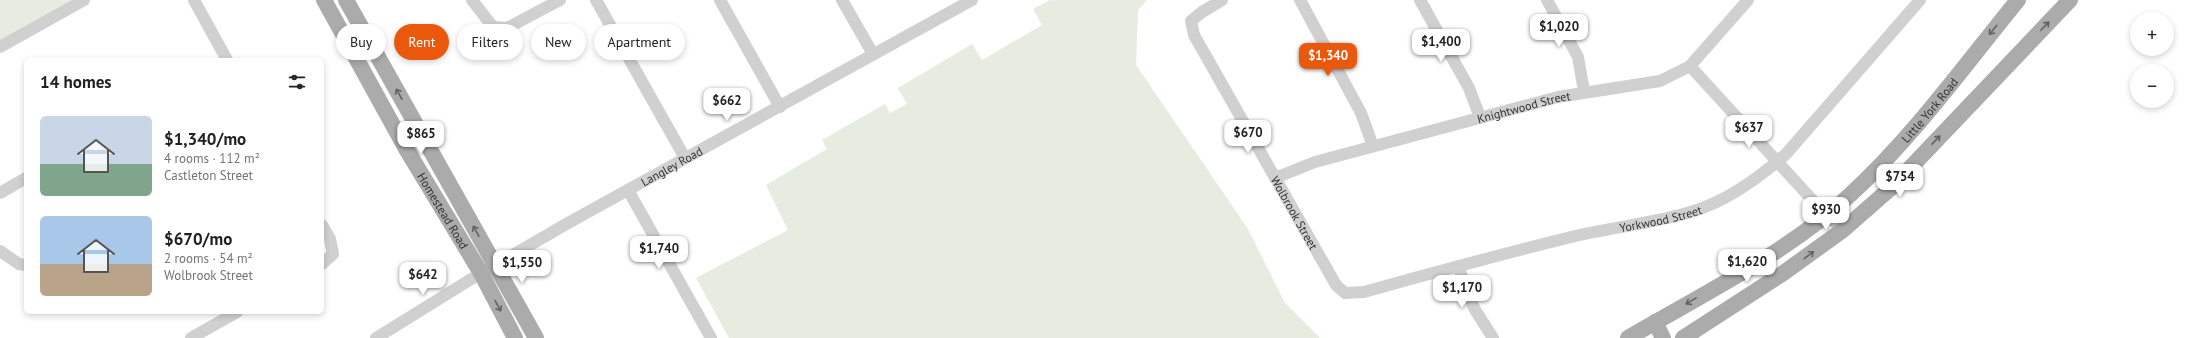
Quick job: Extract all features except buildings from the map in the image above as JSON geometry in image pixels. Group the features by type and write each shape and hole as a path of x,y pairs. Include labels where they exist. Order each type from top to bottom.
{"main road":[{"name":"Homestead Road","path":"324,0 405,147 536,338"},
{"name":"Homestead Road","path":"346,0 360,24"},
{"name":"Little York Road","path":"1628,338 1792,240 1850,195 1915,127 2018,0"},
{"name":"Little York Road","path":"1683,338 1741,301 1842,230 1892,187 2070,0"},
{"name":"Homestead Road","path":"380,60 424,138 488,269 515,338"},
{"path":"363,70 380,60"},
{"path":"405,147 424,138"},
{"path":"1728,279 1741,301"},
{"path":"1655,322 1663,338"}],"street":[{"path":"0,48 84,0"},
{"path":"472,0 493,27 507,28 560,0"},
{"path":"596,0 685,158"},
{"path":"720,0 780,107"},
{"path":"842,0 873,54"},
{"name":"Wolbrook Street","path":"1222,0 1202,12 1191,21 1194,35 1331,277"},
{"path":"1300,0 1361,113 1373,146"},
{"path":"1420,0 1469,88 1480,117"},
{"path":"1547,0 1578,57 1584,92"},
{"name":"Knightwood Street","path":"1274,178 1314,162 1480,117 1584,92 1660,82 1690,66 1748,0"},
{"name":"Yorkwood Street","path":"1331,277 1336,285 1345,294 1358,292 1599,230 1652,221 1695,211 1738,191 1777,162 1920,0"},
{"path":"196,1 226,58"},
{"name":"Langley Road","path":"376,338 488,269 969,1"},
{"path":"1690,66 1826,215 1842,230"},
{"path":"0,193 24,179"},
{"path":"628,190 710,338"},
{"path":"324,229 330,239 333,254 324,262"},
{"path":"0,251 19,264 24,265"},
{"path":"1458,266 1474,308 1493,338"},
{"path":"191,338 233,314"}],"shaded area":[{"path":"0,0 72,0 0,41"},
{"path":"1050,0 1147,0 1138,10 1136,65 1248,229 1285,303 1320,338 729,338 696,278 788,230 766,185 827,149 822,140 885,104 890,113 907,104 898,88 972,44 982,60 1042,25 1033,9"}]}
